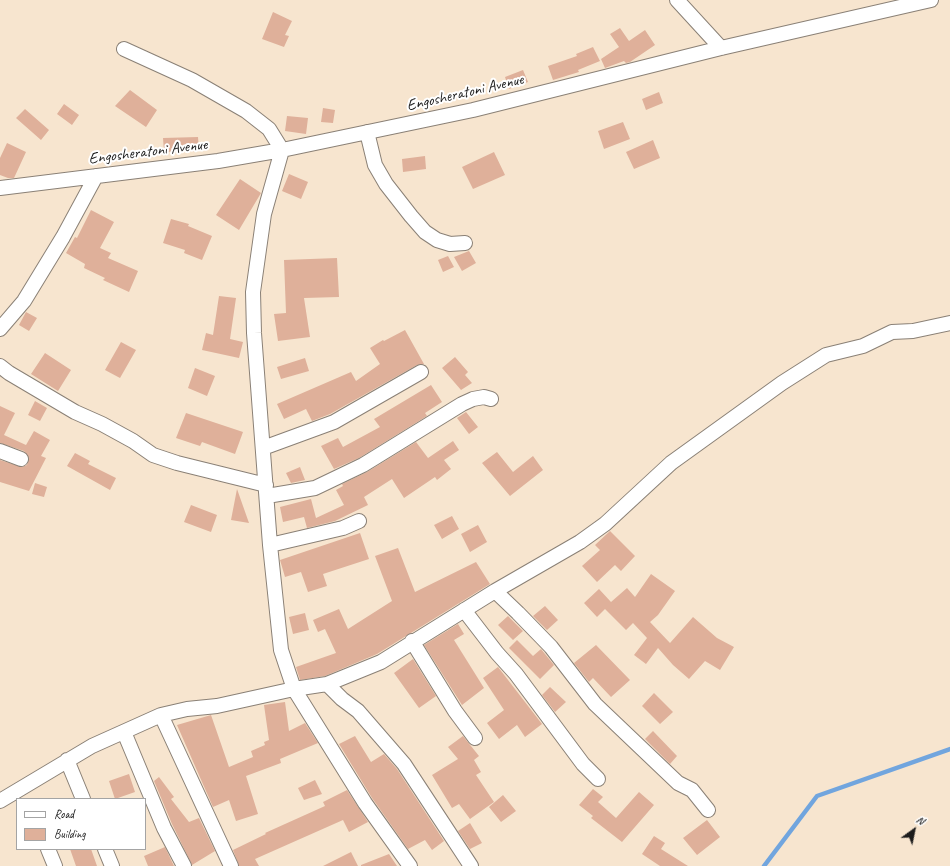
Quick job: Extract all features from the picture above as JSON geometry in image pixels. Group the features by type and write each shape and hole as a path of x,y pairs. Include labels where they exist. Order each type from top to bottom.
{"street":[{"path":"678,0 721,48"},
{"name":"Engosheratoni Avenue","path":"0,188 218,161 282,150 473,110 896,4 930,0"},
{"path":"124,49 192,80 246,111 269,129 282,150 264,214 253,292 254,333 270,545 281,650 294,688 361,797 410,866"},
{"path":"367,132 375,165 386,184 411,216 426,232 437,240 450,244 465,243"},
{"path":"0,329 24,301 63,236 96,176"},
{"path":"0,801 23,794 67,760 161,715 187,709 216,706 294,688 327,684 381,662 412,641 580,542 605,524 671,463 782,383 826,355 863,346 892,332 948,327"},
{"path":"0,366 9,374 69,408 133,441 153,455 266,491 315,488 363,465 467,402 484,397 491,399"},
{"path":"263,448 334,422 421,372"},
{"path":"0,451 21,459"},
{"path":"270,545 343,528 359,521"},
{"path":"495,591 518,612 551,647 595,704 678,783 692,790 708,810"},
{"path":"464,610 497,653 516,674 583,764 598,779"},
{"path":"412,641 455,711 475,738"},
{"path":"327,684 342,699 358,711 404,764 471,866"},
{"path":"161,715 231,866"},
{"path":"124,732 164,828 184,866"},
{"path":"67,760 84,798"},
{"path":"48,850 55,866"},
{"path":"105,850 112,866"}],"building":[{"path":"273,12 292,21 285,35 289,36 284,47 262,39"},
{"path":"620,28 629,41 645,30 655,45 630,62 626,63 624,61 605,68 601,59 619,47 610,34"},
{"path":"593,47 600,61 578,70 579,72 553,80 548,66 577,56 576,54"},
{"path":"523,70 528,82 509,89 505,77"},
{"path":"130,90 157,110 146,127 115,106"},
{"path":"659,92 663,103 646,110 642,99"},
{"path":"64,104 79,115 72,125 57,114"},
{"path":"323,108 335,110 333,123 321,122"},
{"path":"25,109 49,130 41,140 16,118"},
{"path":"287,116 308,118 306,134 285,131"},
{"path":"623,122 630,139 604,149 598,131"},
{"path":"198,137 199,151 164,152 163,138"},
{"path":"653,140 660,158 634,169 626,152"},
{"path":"7,143 26,152 14,178 8,178 0,175 0,158"},
{"path":"494,152 505,175 473,189 462,167"},
{"path":"425,156 426,169 403,172 402,159"},
{"path":"289,174 308,182 301,199 282,191"},
{"path":"240,179 261,193 239,230 216,215"},
{"path":"91,210 114,222 100,248 111,253 108,258 138,271 129,292 103,280 105,278 84,268 85,264 66,253 75,237 77,238"},
{"path":"171,219 189,224 188,226 212,236 202,260 184,253 185,250 163,243"},
{"path":"469,251 476,263 462,271 454,257"},
{"path":"448,256 454,267 443,272 438,260"},
{"path":"337,258 339,297 304,298 310,337 278,341 274,314 286,313 284,260"},
{"path":"219,296 236,298 230,339 243,342 239,358 202,350 206,333 213,335"},
{"path":"26,312 37,318 29,331 19,325"},
{"path":"405,330 424,364 417,365 330,414 312,421 306,409 284,419 277,404 351,372 356,381 380,364 370,348"},
{"path":"121,342 136,350 120,378 105,370"},
{"path":"45,353 71,370 58,391 31,374"},
{"path":"455,357 468,372 465,375 472,383 461,390 442,368"},
{"path":"305,358 309,371 281,379 277,367"},
{"path":"195,368 215,376 207,396 188,388"},
{"path":"431,385 442,402 425,413 427,416 359,458 334,469 321,446 338,438 343,447 380,427 374,419"},
{"path":"35,401 47,408 40,421 28,415"},
{"path":"0,406 15,413 4,435 26,445 34,431 50,440 41,456 46,458 29,491 0,482 0,460 22,467 27,465 29,458 24,451 0,443"},
{"path":"466,412 478,427 469,434 457,418"},
{"path":"186,413 243,432 235,454 202,442 200,446 176,438"},
{"path":"453,441 459,450 444,460 451,469 437,480 435,477 404,498 392,479 364,497 368,505 335,521 307,528 304,517 283,522 280,507 311,499 316,518 344,505 336,490 343,486 342,484 367,472 416,442 428,458"},
{"path":"497,452 513,472 533,456 543,470 510,496 482,463"},
{"path":"75,453 90,461 88,464 116,478 110,490 67,466"},
{"path":"300,467 305,480 291,483 286,473"},
{"path":"35,483 47,487 44,497 32,494"},
{"path":"237,489 249,523 231,520"},
{"path":"191,505 217,515 211,532 184,522"},
{"path":"452,516 459,529 442,539 434,525"},
{"path":"478,525 487,542 470,552 461,534"},
{"path":"610,531 635,556 621,571 615,565 597,582 582,566 600,550 595,545"},
{"path":"360,533 369,559 323,574 327,586 308,592 301,572 285,577 280,560"},
{"path":"398,548 415,592 476,562 490,584 377,654 325,676 300,680 296,667 336,653 325,629 318,632 313,620 339,609 348,629 392,601 375,556"},
{"path":"651,574 675,591 658,615 650,622 670,643 693,617 717,638 734,647 720,670 705,661 689,679 673,665 658,648 646,664 634,655 647,638 633,623 626,630 605,609 597,617 584,603 599,589 611,602 627,588 635,597"},
{"path":"545,606 558,620 547,630 533,616"},
{"path":"305,613 309,630 293,634 289,617"},
{"path":"508,616 523,631 513,640 498,625"},
{"path":"458,624 464,634 454,640 484,688 462,705 424,645"},
{"path":"517,640 533,656 541,649 554,665 540,679 509,648"},
{"path":"596,645 630,680 611,697 593,678 589,682 574,663"},
{"path":"413,659 436,696 419,708 394,673"},
{"path":"498,667 542,724 525,737 517,725 499,739 487,723 504,710 483,678"},
{"path":"550,687 566,702 555,712 542,695"},
{"path":"654,693 673,712 660,724 642,706"},
{"path":"285,702 289,731 305,723 318,743 280,759 281,763 246,776 258,814 236,821 229,800 213,807 177,725 211,715 229,767 253,757 251,751 265,745 264,742 269,740 264,705"},
{"path":"653,731 677,756 670,764 645,739"},
{"path":"355,736 371,762 384,754 397,769 444,841 432,850 425,840 408,849 372,798 339,744"},
{"path":"463,736 479,756 474,760 481,772 476,775 494,802 470,819 459,804 452,808 432,775 458,759 448,747"},
{"path":"129,774 135,792 115,798 109,781"},
{"path":"159,777 174,797 171,799 189,822 199,818 215,851 192,865 172,824 154,781"},
{"path":"315,780 322,794 304,800 298,788"},
{"path":"593,789 603,797 598,802 616,818 639,792 654,805 622,842 591,818 593,816 579,805"},
{"path":"347,790 368,822 349,832 343,820 255,859 259,866 239,866 233,850 266,834 265,833 325,806 323,802"},
{"path":"503,795 516,811 501,822 489,807"},
{"path":"707,820 720,837 697,855 683,838"},
{"path":"470,823 482,843 470,849 458,831"},
{"path":"654,836 665,843 661,849 688,866 660,866 642,854"},
{"path":"165,847 174,866 148,866 144,856"},
{"path":"70,850 91,850 97,866 76,866"},
{"path":"351,852 358,866 323,866"},
{"path":"389,854 397,866 361,866 361,865"}],"waterway":[{"path":"764,866 817,796 950,749"}]}
